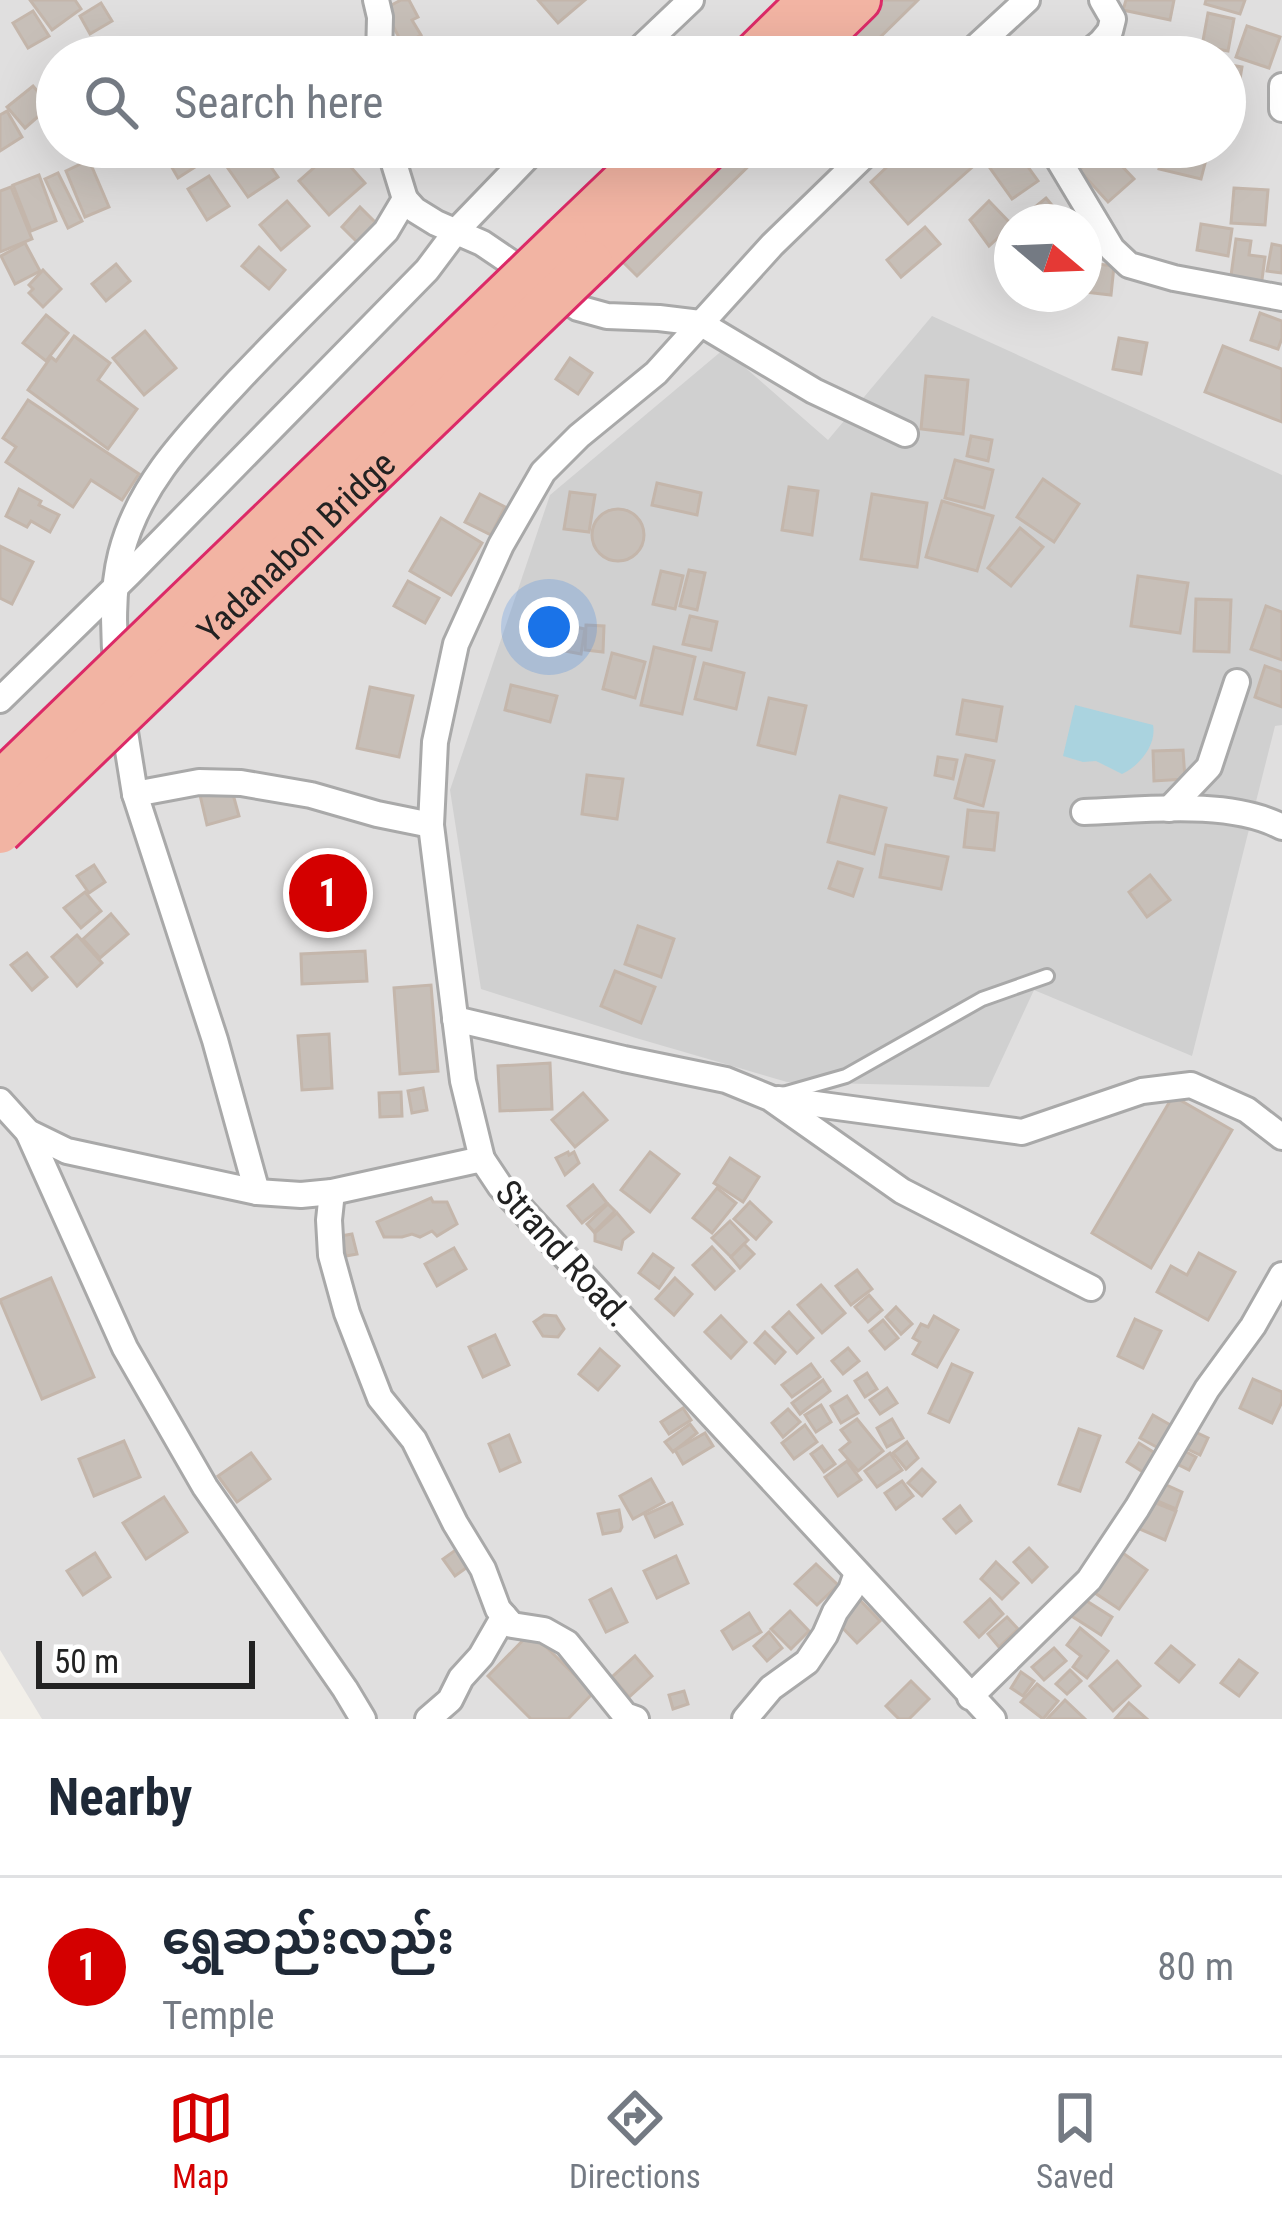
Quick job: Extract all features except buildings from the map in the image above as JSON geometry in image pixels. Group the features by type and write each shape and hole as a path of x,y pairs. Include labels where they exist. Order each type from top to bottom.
{"highway":[{"path":"773,36 810,0"},
{"path":"822,36 859,0"},
{"path":"578,250 642,168"},
{"path":"578,250 682,168"},
{"name":"Yadanabon Bridge","path":"0,783 578,250"},
{"name":"Yadanabon Bridge","path":"0,832 578,250"}],"street":[{"path":"376,0 380,36"},
{"path":"653,36 691,0"},
{"path":"992,36 1027,0"},
{"path":"1102,0 1113,19 1105,36"},
{"path":"1282,86 1282,109"},
{"path":"395,168 405,200 415,210 482,243 578,308 608,316 700,322 814,391 905,434"},
{"path":"0,700 427,269 517,168"},
{"path":"482,1159 463,1081 431,825 435,742 455,644 501,545 543,472 656,373 772,245 851,168"},
{"path":"1064,168 1112,249 1129,265 1282,298"},
{"path":"256,1192 129,768 114,648 120,557 152,481 185,438 386,231 405,200"},
{"path":"1169,809 1209,767 1237,682"},
{"path":"135,794 199,782 241,783 431,825"},
{"path":"1084,812 1194,807 1267,819 1282,827"},
{"path":"455,1019 726,1079 770,1098 902,1190 1091,1288"},
{"path":"770,1098 1022,1132 1142,1091 1191,1085 1246,1110 1282,1137"},
{"name":"Strand Road.","path":"0,1101 28,1132 68,1151 256,1192 332,1192 482,1159 500,1186 993,1719"},
{"path":"28,1132 136,1368 205,1487 363,1719"},
{"path":"332,1192 331,1256 380,1398 414,1440 483,1569 498,1609 512,1625 544,1630 567,1643 625,1714 636,1719"},
{"path":"970,1697 1089,1580 1282,1274"},
{"path":"743,1717 771,1688 807,1662 857,1573"},
{"path":"428,1719 450,1700 504,1616"}],"lane":[{"path":"770,1098 846,1076 982,999 1046,976"}],"shaded area":[{"path":"0,0 1282,0 1282,1719 42,1719 0,1650"},
{"path":"932,316 1282,475 1282,725 1275,726 1192,1056 1034,990 989,1087 787,1082 481,989 450,790 550,495 724,349 828,440"}],"water":[{"path":"1075,705 1153,725 1152,740 1135,766 1122,774 1096,761 1063,756"}],"place":[{"name":"ရွှေဆည်းလည်း","path":"328,893"}]}
